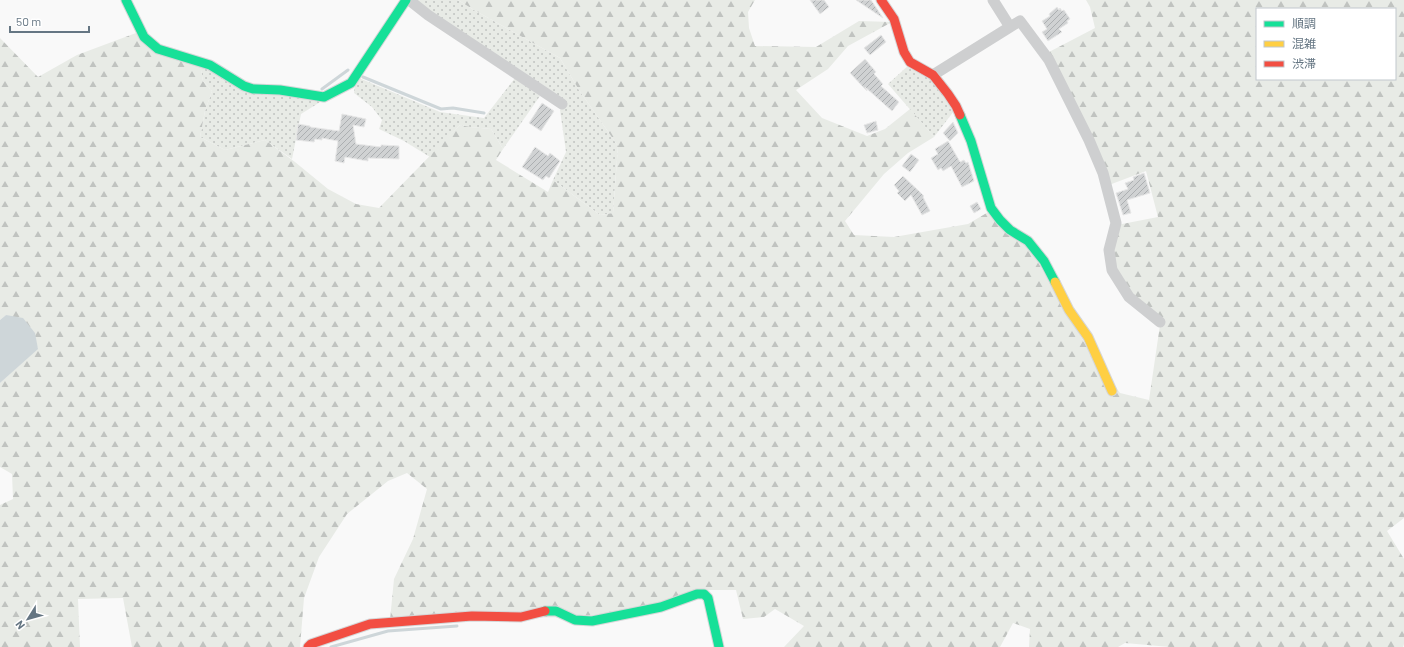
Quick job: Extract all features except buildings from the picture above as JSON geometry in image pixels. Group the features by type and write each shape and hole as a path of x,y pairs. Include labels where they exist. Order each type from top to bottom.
{"street":[{"path":"126,0 144,37 158,49 210,65 244,86 253,89 280,90 324,97 351,83 407,0 562,104"},
{"path":"881,0 894,19 904,52 910,62 933,75 956,106 971,141 991,208 1010,230 1028,241 1044,261 1069,310 1088,337 1112,391"},
{"path":"993,0 1010,27"},
{"path":"933,75 1020,21 1049,60 1092,146 1103,173 1116,223 1108,250 1112,270 1129,297 1160,322"},
{"path":"308,647 311,644 370,624 472,616 521,617 543,611 556,611 575,620 592,621 661,607 697,594 704,594 708,598 719,647"}],"green space":[{"path":"415,0 458,0 560,58 579,90 618,146 613,213 600,215 553,180 566,152 560,110 564,104"},
{"path":"458,0 755,0 748,12 749,28 755,46 816,47 859,21 892,22 848,46 828,69 796,90 822,118 867,136 885,129 910,109 934,137 908,153 884,174 845,221 854,235 894,237 968,224 990,211 1032,252 1084,342 1120,393 1149,400 1160,325 1137,300 1122,280 1116,269 1112,249 1117,225 1158,217 1146,171 1109,185 1049,52 1095,28 1090,7 1086,0 1404,0 1404,518 1387,531 1404,559 1403,647 1170,647 1125,643 1118,647 1029,647 1030,629 1013,623 1000,647 784,647 804,626 775,609 764,617 743,619 736,590 708,590 657,607 577,617 390,620 394,579 413,539 427,489 407,473 388,481 347,514 319,557 304,598 300,647 132,647 123,598 78,599 80,647 0,647 0,505 13,499 12,474 0,467 0,383 38,348 6,315 0,320 0,38 38,77 77,55 136,33 200,64 203,81 212,91 205,111 200,137 225,150 265,140 328,189 356,204 379,208 460,125 491,129 503,149 496,160 548,192 553,180 600,215 613,213 618,146 579,90 560,58"},
{"path":"910,64 929,76 954,111 934,137 888,84"},
{"path":"200,65 237,86 325,99 301,114 292,159 265,140 225,150 200,137 205,111 212,91 203,81"},
{"path":"359,78 440,112 484,118 515,78 540,96 503,149 491,129 460,125 430,157 404,141 379,129 382,120 372,107 354,93 355,85"}],"shaded area":[{"path":"6,315 23,318 35,333 38,349 0,383 0,320"}],"waterway":[{"path":"322,89 348,70"},
{"path":"363,77 441,109 453,108 484,113"},
{"path":"331,647 388,631 457,626"}],"traffic: fast":[{"path":"126,0 144,37 158,49 210,65 244,86 253,89 280,90 324,97 351,83 406,0"},
{"path":"960,115 971,141 991,208 1010,230 1028,241 1044,261 1055,282"},
{"path":"545,611 556,611 575,620 592,621 661,607 697,594 704,594 708,598 719,647"}],"traffic: slow":[{"path":"1055,282 1069,310 1088,337 1112,391"}],"traffic: jam":[{"path":"881,0 894,19 904,52 910,62 933,75 948,94 960,115"},
{"path":"308,647 311,644 370,624 472,616 521,617 545,611"}]}
